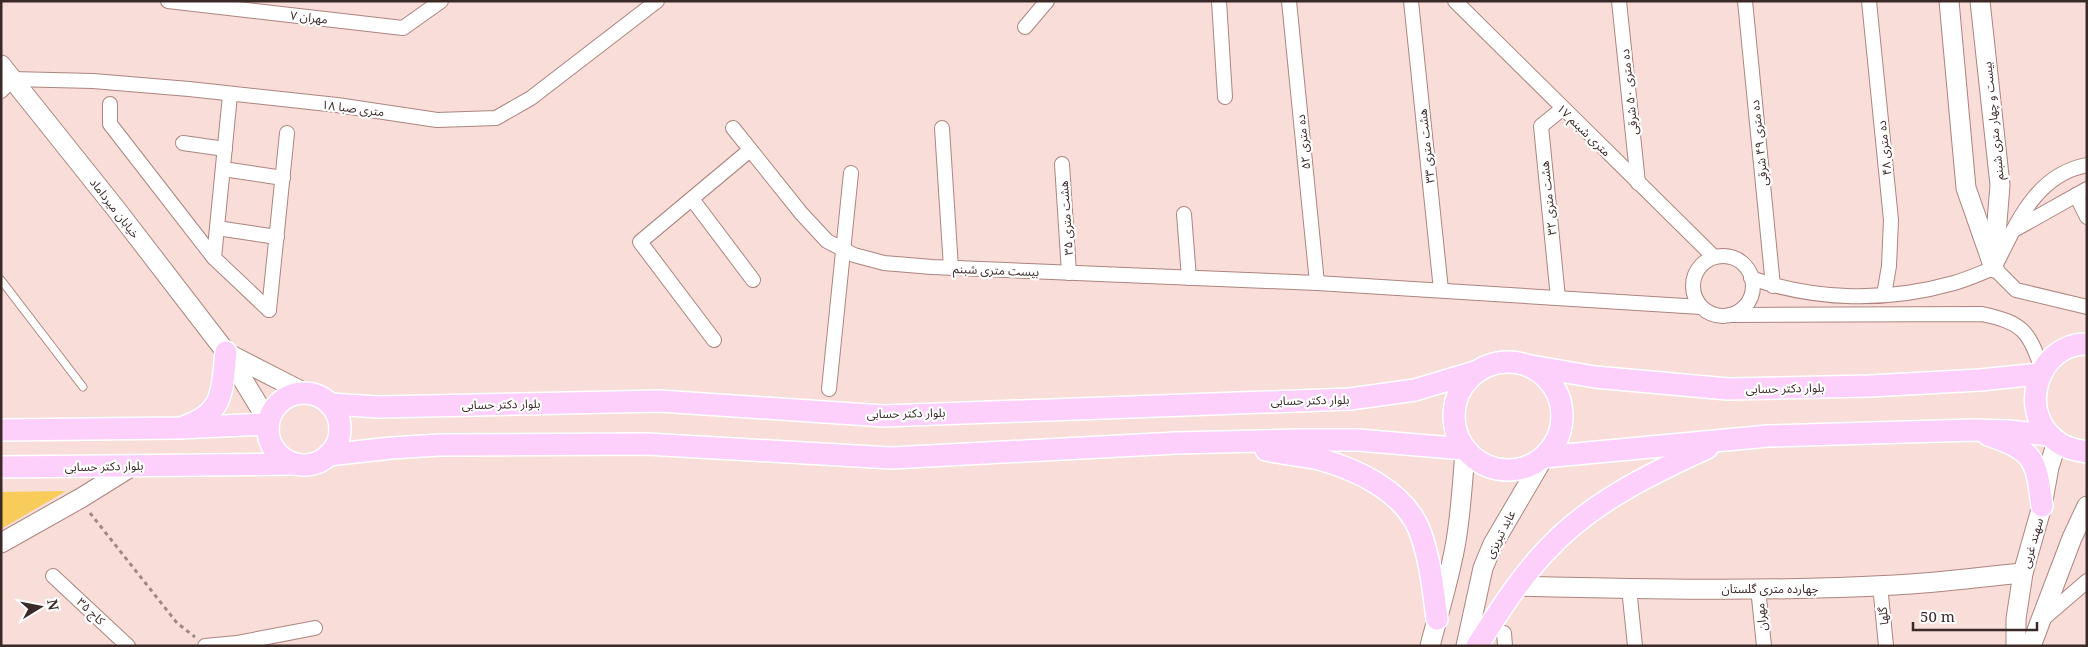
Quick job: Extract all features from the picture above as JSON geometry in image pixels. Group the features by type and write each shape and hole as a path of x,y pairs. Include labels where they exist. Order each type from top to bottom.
{"main road":[{"path":"1949,1 1966,188 1994,268"},
{"name":"بیست و چهار متری شبنم","path":"1980,1 2000,185 1994,268"},
{"name":"خیابان میرداماد","path":"5,78 116,209 226,352 268,423"},
{"path":"2087,344 2067,348 2053,356 2041,372 2035,390 2035,406 2040,422 2053,438 2071,449 2087,452"},
{"path":"178,428 202,420 209,415 217,404 221,393 226,352 305,393 319,396 330,404 337,416 340,429 336,443 328,455"},
{"path":"1513,362 1531,366 1546,377 1556,392 1562,410 1561,427 1555,444 1544,457 1529,466 1512,470 1494,468 1478,461 1465,449 1457,434 1454,416 1456,399 1465,383 1478,371 1494,363 1513,362"},
{"name":"بلوار دکتر حسابی","path":"1531,366 1595,377 1728,389 1870,386 1980,380 2041,372"},
{"name":"بلوار دکتر حسابی","path":"330,404 379,407 660,401 884,416 1350,400 1415,390 1478,371"},
{"path":"305,393 289,395 283,399 274,408 268,423 268,435 274,449 283,458 296,464 316,462 328,455 439,445 647,444 892,458 1176,443 1229,442 1358,440 1465,449"},
{"path":"1,430 178,428 268,423"},
{"path":"1544,457 1721,442 1768,436 1974,430 2009,431 2053,438"},
{"path":"1974,430 2007,442 2028,455 2038,472 2042,506"},
{"name":"سهند غربی","path":"2016,646 2016,619 2023,573 2042,506 2053,438"},
{"path":"1229,442 1318,459 1344,467 1386,489 1418,527 1430,566 1437,618"},
{"path":"1477,646 1516,586 1545,552 1585,515 1652,474 1721,442"},
{"path":"1430,646 1456,542 1462,498 1465,449"},
{"name":"عابد تبریزی","path":"1466,646 1484,568 1493,544 1544,457"},
{"name":"بلوار دکتر حسابی","path":"1,467 296,464"},
{"path":"1,543 134,466"},
{"path":"2031,646 2087,506"},
{"name":"چهارده متری گلستان","path":"1516,586 1758,588 1880,585 2023,573"}],"street":[{"name":"مهران ۷","path":"168,1 403,28 441,1"},
{"name":"متری صبا ۱۸","path":"5,78 93,81 189,89 230,95 337,105 437,120 496,118 530,98 657,1"},
{"path":"1025,27 1047,1"},
{"path":"1220,1 1225,97"},
{"name":"ده متری ۵۲","path":"1289,1 1317,283"},
{"name":"هشت متری ۳۳","path":"1411,1 1441,290"},
{"name":"۱۷ متری شبنم","path":"1454,1 1714,257"},
{"name":"ده متری ۵۰ شرقی","path":"1619,1 1638,183"},
{"name":"ده متری ۴۹ شرقی","path":"1745,1 1773,286"},
{"name":"ده متری ۴۸","path":"1869,1 1891,220 1889,266 1884,296"},
{"path":"214,258 230,95"},
{"path":"110,104 110,124 214,258 269,310 287,133"},
{"name":"هشت متری ۳۲","path":"1558,298 1541,126 1562,109"},
{"name":"بیست متری شبنم","path":"733,128 801,213 827,241 854,255 884,263 951,268 1317,283 1701,307"},
{"path":"942,128 951,268"},
{"path":"183,143 225,149"},
{"path":"714,340 640,242 750,150"},
{"name":"هشت متری ۳۵","path":"1062,164 1069,273"},
{"path":"1751,278 1792,291 1832,296 1884,296 1955,283 1994,268 2030,202 2040,189 2061,174 2087,165"},
{"path":"223,168 283,178"},
{"path":"830,389 852,173"},
{"path":"2014,230 2081,192 2087,217"},
{"path":"692,199 752,280"},
{"path":"1184,214 1189,278"},
{"path":"217,228 277,237"},
{"path":"1730,315 1746,305 1752,287 1751,278 1744,265 1737,260 1722,256 1714,257 1705,261 1693,278 1694,294 1701,307 1715,315 1730,315 1982,314 2004,319 2021,328 2030,340 2041,372"},
{"path":"1994,268 2016,290 2087,307"},
{"name":"کاج ۳۵","path":"53,576 128,646"},
{"path":"2040,621 2087,581"},
{"name":"گلها","path":"1880,585 1886,646"},
{"path":"1629,588 1635,646"},
{"name":"مهران","path":"1758,588 1764,646"},
{"path":"206,646 237,643 315,628"},
{"path":"279,635 291,646"}],"lane":[{"path":"1,280 84,387"}],"path":[{"path":"88,510 177,624 206,646"}],"shaded area":[{"path":"66,491 1,529 1,492"}]}
